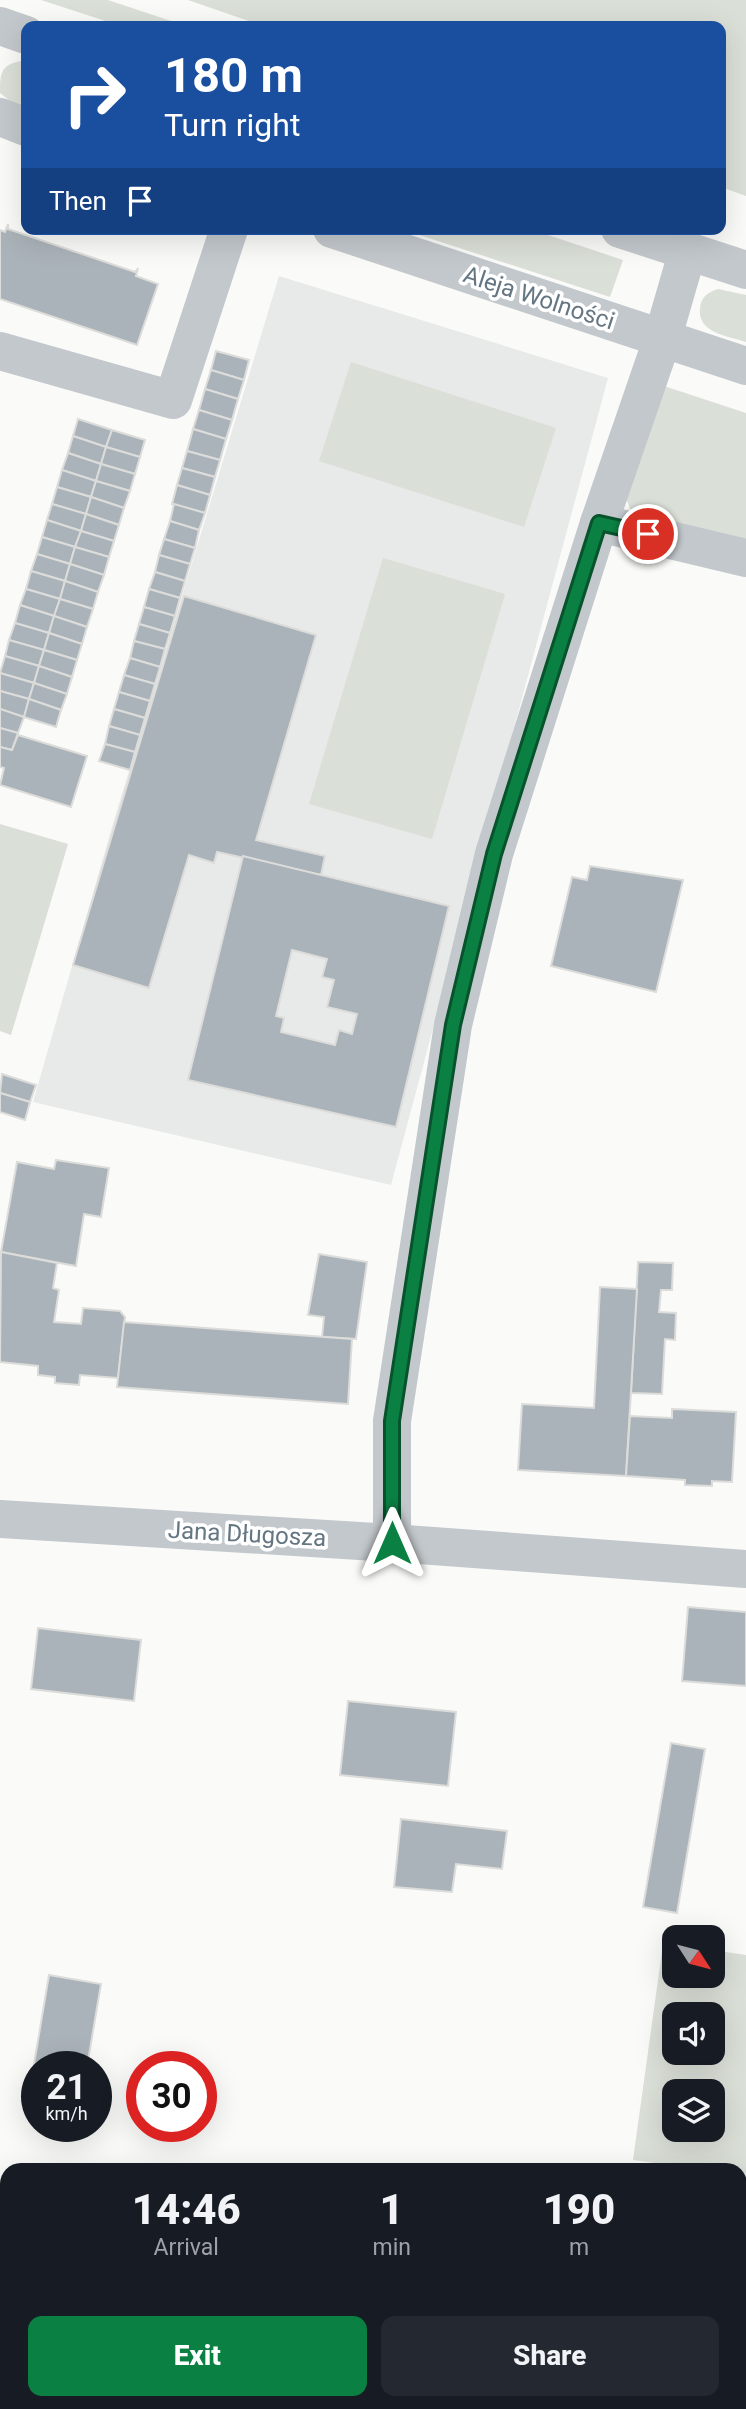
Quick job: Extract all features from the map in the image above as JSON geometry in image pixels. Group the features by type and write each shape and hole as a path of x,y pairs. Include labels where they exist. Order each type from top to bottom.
{"street":[{"path":"0,26 21,33"},
{"path":"0,117 21,125"},
{"path":"0,351 173,400 227,235"},
{"name":"Aleja Wolności","path":"350,235 746,366"},
{"path":"639,235 746,270"},
{"path":"392,1543 392,1421 453,1025 494,854 599,523 662,340 688,250"},
{"path":"599,523 746,558"},
{"name":"Jana Długosza","path":"0,1519 392,1543 746,1569"}],"shaded area":[{"path":"41,0 108,0 171,21 106,21"},
{"path":"188,0 746,0 746,196 726,189 726,21 249,21"},
{"path":"21,61 21,105 0,93 3,71 9,65"},
{"path":"419,235 548,235 623,260 610,297"},
{"path":"279,276 608,378 391,1185 33,1102 112,827"},
{"path":"718,289 746,295 746,342 715,332 703,323 700,308 703,298"},
{"path":"351,362 556,428 524,527 319,461"},
{"path":"661,385 746,413 746,546 632,513 625,496"},
{"path":"383,558 505,594 432,839 309,804"},
{"path":"0,824 68,844 11,1035 0,1031"},
{"path":"662,1951 662,1988 725,1988 725,1952 746,1955 746,2163 655,2163 633,2160"}],"building":[{"path":"8,224 8,229 21,235 135,272 138,268 136,276 158,284 137,345 0,299 0,230 5,232"},
{"path":"216,351 249,360 244,380 211,370"},
{"path":"211,370 244,380 238,399 205,389"},
{"path":"205,389 238,399 232,420 199,410"},
{"path":"199,410 232,420 226,439 193,429"},
{"path":"78,419 112,430 106,447 73,436"},
{"path":"193,429 226,439 220,460 187,451"},
{"path":"112,430 145,440 140,457 106,447"},
{"path":"73,436 106,447 101,464 68,453"},
{"path":"106,447 140,457 135,474 101,464"},
{"path":"187,451 220,460 215,477 182,468"},
{"path":"68,453 101,464 96,481 62,470"},
{"path":"101,464 135,474 130,491 96,481"},
{"path":"182,468 215,477 210,495 177,485"},
{"path":"62,470 96,481 91,497 57,487"},
{"path":"96,481 130,491 124,508 91,497"},
{"path":"177,485 210,495 205,513 172,504"},
{"path":"57,487 91,497 86,514 52,504"},
{"path":"91,497 124,508 119,525 86,514"},
{"path":"52,504 86,514 81,531 47,520"},
{"path":"174,504 205,513 199,530 170,521"},
{"path":"86,514 119,525 114,541 81,531"},
{"path":"47,520 81,531 75,547 42,537"},
{"path":"170,521 199,530 195,548 164,539"},
{"path":"81,531 114,541 109,557 75,547"},
{"path":"42,537 75,547 70,564 37,554"},
{"path":"164,539 195,548 190,564 159,555"},
{"path":"75,547 109,557 104,575 70,564"},
{"path":"37,554 70,564 65,581 31,571"},
{"path":"159,555 190,564 185,581 155,572"},
{"path":"70,564 104,575 98,592 65,581"},
{"path":"31,571 65,581 60,599 26,589"},
{"path":"155,572 185,581 180,598 149,589"},
{"path":"65,581 98,592 93,609 60,599"},
{"path":"26,589 60,599 54,616 20,605"},
{"path":"149,589 180,598 175,616 144,607"},
{"path":"184,596 316,635 256,840 325,856 321,875 217,852 214,863 189,855 149,988 73,965"},
{"path":"60,599 93,609 87,627 54,616"},
{"path":"20,605 54,616 49,633 15,623"},
{"path":"144,607 175,616 170,633 139,624"},
{"path":"54,616 87,627 82,644 49,633"},
{"path":"15,623 49,633 44,650 9,640"},
{"path":"139,624 170,633 165,649 134,641"},
{"path":"49,633 82,644 77,660 44,650"},
{"path":"9,640 44,650 39,666 5,656"},
{"path":"134,641 165,649 160,667 130,658"},
{"path":"44,650 77,660 72,677 39,666"},
{"path":"5,656 39,666 34,683 0,673"},
{"path":"130,658 160,667 155,684 124,675"},
{"path":"39,666 72,677 67,694 34,683"},
{"path":"0,673 34,683 29,699 0,691"},
{"path":"124,675 155,684 150,701 119,692"},
{"path":"34,683 67,694 61,710 29,699"},
{"path":"0,691 29,699 24,717 0,709"},
{"path":"119,692 150,701 145,718 114,709"},
{"path":"29,699 61,710 56,727 24,717"},
{"path":"0,709 24,717 18,733 0,728"},
{"path":"114,709 145,718 140,735 109,726"},
{"path":"109,726 140,735 135,752 105,744"},
{"path":"0,728 18,733 12,750 0,747"},
{"path":"18,735 87,756 71,807 0,785 4,768 0,767 0,747 12,750"},
{"path":"105,744 135,752 130,770 99,761"},
{"path":"243,856 449,906 396,1127 188,1080","holes":["292,950 327,959 322,977 334,980 327,1007 357,1014 352,1034 339,1030 335,1045 281,1032 284,1018 276,1016"]},
{"path":"590,866 683,880 656,992 551,966 572,877 587,880"},
{"path":"2,1074 36,1085 30,1102 0,1093"},
{"path":"0,1093 30,1102 25,1120 0,1112"},
{"path":"56,1160 109,1168 101,1217 84,1214 76,1266 1,1252 17,1162 54,1169"},
{"path":"1,1252 57,1263 53,1288 59,1290 54,1322 81,1324 83,1308 120,1311 125,1317 118,1378 80,1375 79,1385 55,1383 55,1377 38,1375 38,1366 0,1362"},
{"path":"319,1254 367,1262 356,1339 322,1337 324,1317 308,1315"},
{"path":"638,1262 673,1263 672,1290 661,1290 659,1312 676,1313 675,1340 665,1339 662,1394 631,1393"},
{"path":"600,1287 637,1289 626,1476 518,1470 522,1404 594,1408"},
{"path":"124,1322 352,1339 348,1404 117,1387"},
{"path":"672,1409 736,1412 732,1482 712,1481 712,1486 685,1485 685,1480 626,1476 630,1416 672,1418"},
{"path":"688,1607 746,1612 746,1686 682,1681"},
{"path":"38,1628 141,1640 134,1701 31,1689"},
{"path":"348,1701 456,1712 448,1786 340,1775"},
{"path":"671,1743 705,1749 677,1913 643,1907"},
{"path":"401,1819 507,1831 502,1869 456,1864 452,1892 394,1887"},
{"path":"49,1975 101,1984 90,2051 36,2051"}],"route":[{"path":"392,1543 392,1421 453,1025 494,854 599,523 648,534"}]}
